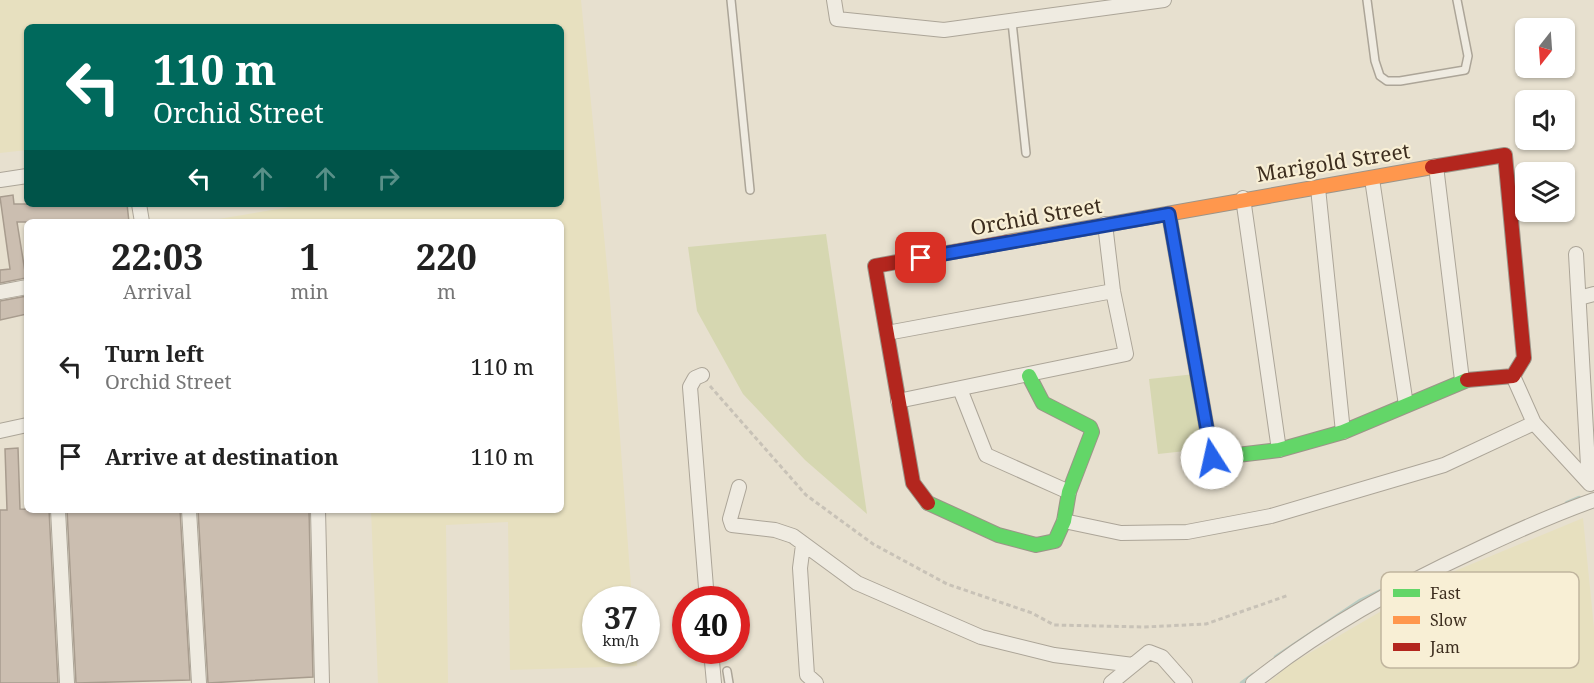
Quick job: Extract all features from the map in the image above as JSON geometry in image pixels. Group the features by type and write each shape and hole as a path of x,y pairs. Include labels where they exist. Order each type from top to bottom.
{"street":[{"path":"834,0 837,19 944,30 1164,0"},
{"name":"Marigold Street","path":"1169,214 1243,198 1318,188 1505,155 1524,358 1513,376"},
{"path":"1436,166 1462,380"},
{"path":"0,180 24,176"},
{"path":"1372,179 1406,405"},
{"path":"1318,188 1343,432"},
{"path":"1243,198 1279,450"},
{"path":"1169,214 1212,458 1279,450 1343,432 1462,380 1513,376 1534,423 1591,485"},
{"name":"Orchid Street","path":"887,333 875,266 1169,214"},
{"path":"898,400 1029,376 1126,354 1113,291 1105,224"},
{"path":"1576,254 1578,298 1589,401 1591,485"},
{"path":"0,292 24,288"},
{"path":"1029,376 1043,404 1090,428 1092,432 1069,492 1064,521 1055,541 1036,545 998,535 925,502 913,483 887,333 1113,291"},
{"path":"1578,298 1594,294"},
{"path":"702,375 695,378 690,387 706,586"},
{"path":"960,389 986,455 1069,492"},
{"path":"1064,521 1121,533 1187,532 1271,516 1444,465 1534,423"},
{"path":"0,431 24,426"},
{"path":"739,487 730,519 732,525 775,530 793,536 802,545 856,583 981,637 1054,655 1133,664"},
{"path":"1430,572 1531,524 1594,500"},
{"path":"58,513 67,683"},
{"path":"189,513 199,683"},
{"path":"318,513 322,683"},
{"path":"802,545 800,568 807,675 816,683"},
{"path":"1253,683 1336,622 1381,596"},
{"path":"1111,683 1149,652 1155,652 1185,683"},
{"path":"712,664 714,683"}],"lane":[{"path":"731,0 750,190"},
{"path":"1367,0 1375,61 1380,76 1387,81 1400,81 1465,70 1468,56 1457,0"},
{"path":"1012,22 1026,153"},
{"path":"727,670 729,683"}],"path":[{"path":"702,375 806,495 873,544 947,584 1032,613 1054,625 1144,627 1206,624 1289,596"}],"shaded area":[{"path":"0,0 581,0 609,287 631,586 582,586 582,664 637,664 637,666 510,670 508,522 446,525 448,683 378,683 371,513 564,513 564,219 219,219 290,207 564,207 564,24 24,24 24,150 0,153"},
{"path":"1583,518 1594,628 1594,683 1268,683 1289,665 1381,611 1381,668 1579,668 1579,572 1452,572"}],"green space":[{"path":"826,234 867,514 805,460 743,394 697,311 688,247"},
{"path":"1195,374 1204,449 1158,454 1149,379"}],"building":[{"path":"13,195 14,204 24,204 24,207 127,207 129,219 24,219 24,222 17,222 24,278 0,283 0,270 10,269 0,197"},
{"path":"24,297 24,315 0,320 0,301"},
{"path":"18,448 20,509 24,509 24,513 49,513 58,683 0,683 0,510 7,510 5,449"},
{"path":"67,513 180,513 190,680 76,683"},
{"path":"198,513 309,513 313,677 208,683"}],"waterway":[{"path":"1567,503 1579,498"},
{"path":"1276,657 1360,601 1381,591"},
{"path":"1242,683 1253,675"}],"traffic: fast":[{"path":"1169,214 1212,458 1279,450 1343,432 1467,380"},
{"path":"928,503 998,535 1036,545 1055,541 1064,521 1069,492 1092,432 1090,427 1043,403 1029,376"}],"traffic: slow":[{"path":"1008,242 1432,167"}],"traffic: jam":[{"path":"1432,167 1505,155 1524,358 1513,376 1467,380"},
{"path":"928,503 913,483 875,266 1008,242"}],"route":[{"path":"921,258 1169,214 1212,458"}]}
